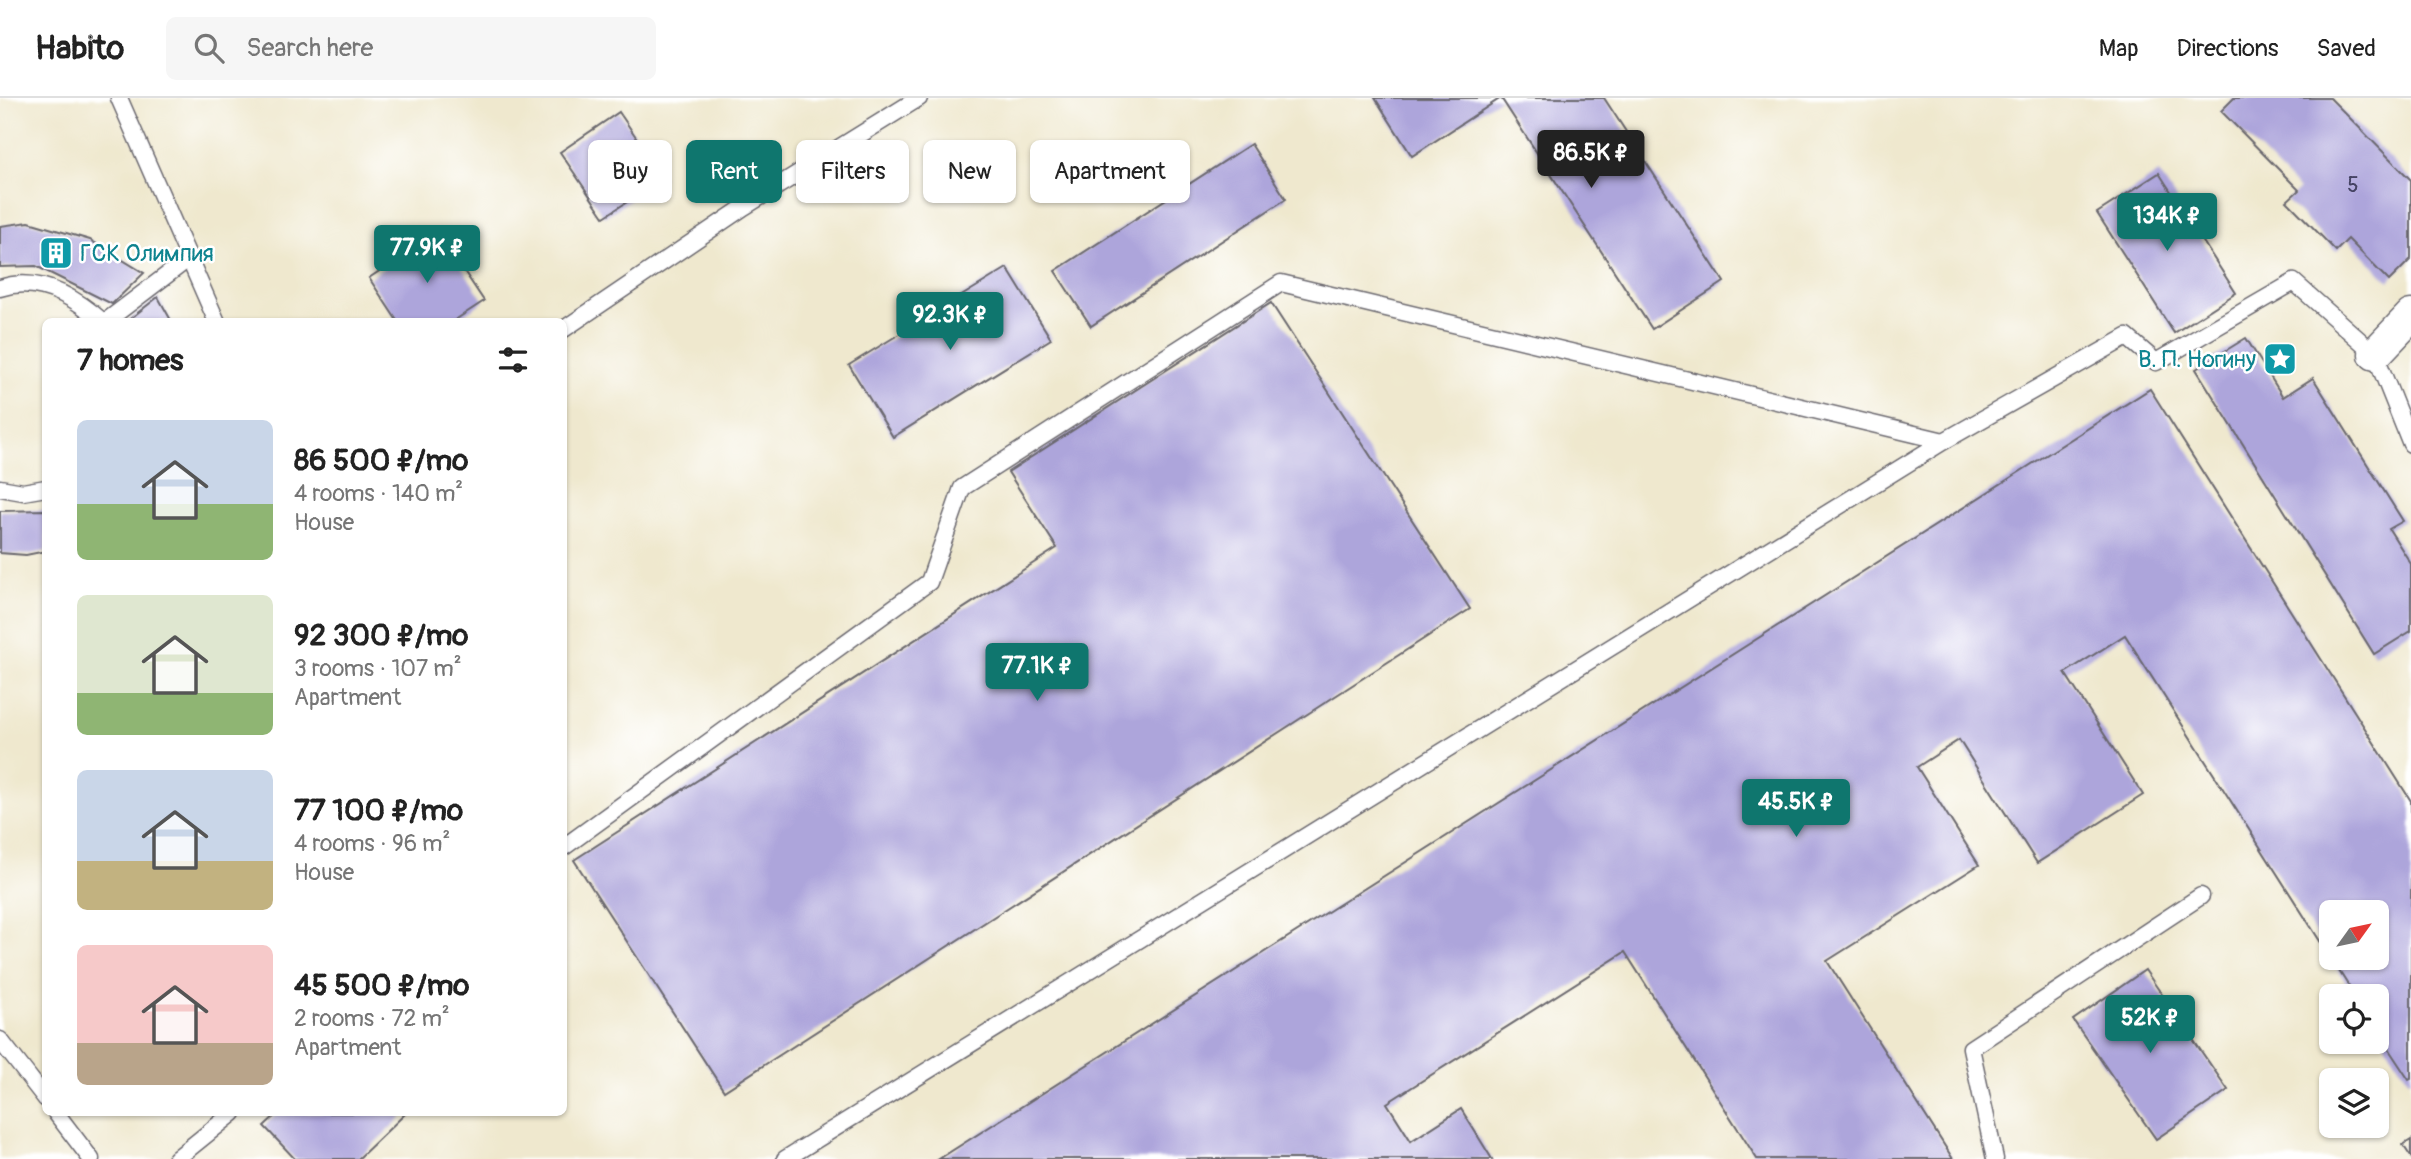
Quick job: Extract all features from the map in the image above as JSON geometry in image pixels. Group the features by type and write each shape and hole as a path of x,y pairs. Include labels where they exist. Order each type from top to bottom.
{"street":[{"path":"2375,354 2411,316"}],"lane":[{"path":"120,98 215,318"},
{"path":"567,327 744,207 919,98"},
{"path":"109,318 188,259"},
{"path":"785,1159 1944,441 2127,337 2156,362 2294,282 2375,354 2411,444"},
{"path":"567,845 929,582 962,488 1281,283 1944,441"},
{"path":"0,288 9,285 44,286 77,299 99,318"},
{"path":"0,488 23,492 42,489"},
{"path":"1994,1159 1970,1048 2200,896"},
{"path":"0,1040 42,1094"},
{"path":"58,1116 91,1159"},
{"path":"176,1159 229,1116"}],"building":[{"path":"1375,98 1501,98 1412,156"},
{"path":"1501,98 1604,98 1724,282 1652,329"},
{"path":"2234,98 2330,98 2411,180 2411,259 2389,281 2348,239 2336,251 2287,201 2299,190 2221,111"},
{"path":"619,112 638,140 588,140 588,193 560,152"},
{"path":"1251,144 1286,199 1091,326 1055,271 1160,203 1190,203 1190,184"},
{"path":"2159,173 2236,293 2174,333 2097,213"},
{"path":"595,203 626,203 604,217"},
{"name":"ГСК Олимпия","path":"29,222 90,240 144,273 112,304 36,266 0,267 0,226"},
{"path":"438,232 484,301 458,318 395,318 369,278"},
{"path":"1007,268 1051,339 893,437 849,365"},
{"name":"ГСК Олимпия","path":"158,297 170,318 131,318"},
{"path":"1271,303 1470,609 724,1091 574,860 1057,548 1008,472"},
{"path":"2246,338 2283,397 2313,378 2403,521 2389,529 2411,564 2411,631 2374,654 2196,369"},
{"path":"2150,389 2411,801 2411,1079 2409,1080 2389,1050 2389,984 2347,984 2338,970 2389,970 2389,900 2319,900 2319,939 2125,635 2065,673 2143,795 2037,863 1959,740 1917,767 1979,865 1827,961 1953,1159 1757,1159 1625,952 1387,1103 1411,1141 1461,1109 1492,1159 939,1159"},
{"path":"42,510 42,552 26,555 0,553 0,511"},
{"path":"2145,970 2228,1090 2156,1139 2073,1020"},
{"path":"275,1116 403,1116 358,1159 295,1159 264,1126"},
{"path":"2411,1140 2411,1157 2403,1145"}],"place":[{"name":"ГСК Олимпия","path":"56,253"},
{"name":"В. П. Ногину","path":"2280,359"}]}
